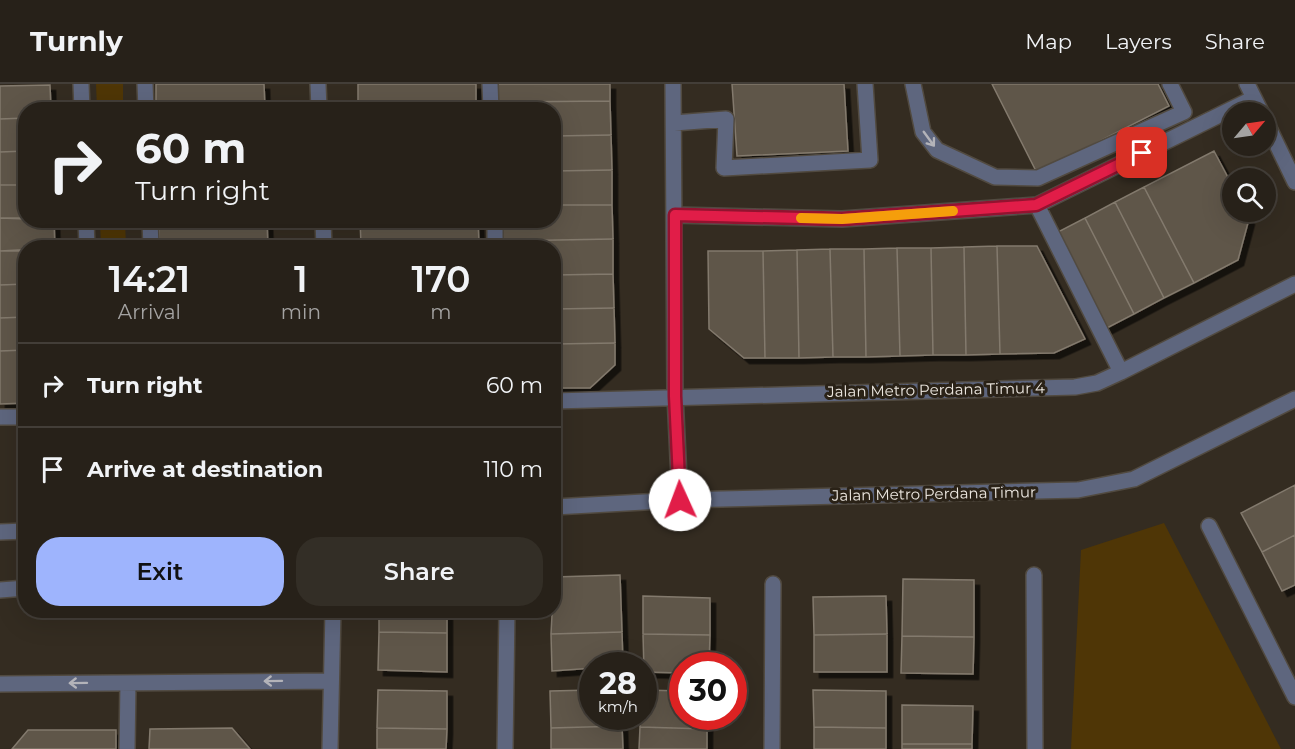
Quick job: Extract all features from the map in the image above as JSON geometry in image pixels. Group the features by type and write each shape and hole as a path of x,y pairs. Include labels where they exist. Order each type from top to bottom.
{"street":[{"path":"81,84 82,102"},
{"path":"145,84 146,102"},
{"path":"318,84 319,102"},
{"path":"490,84 491,102"},
{"path":"673,84 675,396 680,500"},
{"path":"674,123 726,119 724,168 870,160 865,84"},
{"path":"913,84 922,132 937,150 995,177 1038,178 1184,112 1170,84"},
{"path":"675,215 842,219 1036,205 1251,91"},
{"path":"1276,143 1295,182"},
{"path":"1036,205 1121,372"},
{"name":"Jalan Metro Perdana Timur 4","path":"561,401 1075,387 1097,383 1121,372 1295,284"},
{"name":"Jalan Metro Perdana Timur","path":"561,507 680,500 1078,490 1134,479 1295,399"},
{"path":"0,417 18,417"},
{"path":"1209,526 1295,697"},
{"path":"0,532 18,531"},
{"path":"1034,575 1035,749"},
{"path":"772,749 773,584"},
{"path":"0,590 18,589"},
{"path":"330,749 333,618"},
{"path":"505,749 507,618"},
{"path":"0,684 331,681"},
{"path":"127,749 128,682"}],"shaded area":[{"path":"96,84 123,84 123,102 97,102"},
{"path":"100,228 125,228 126,240 101,240"},
{"path":"1164,523 1281,749 1071,749 1081,550"}],"building":[{"path":"156,84 264,84 265,102 156,102"},
{"path":"358,84 476,84 476,102 358,102"},
{"path":"497,84 610,84 610,101 498,102"},
{"path":"732,84 844,84 848,151 737,156"},
{"path":"992,84 1158,84 1169,106 1037,173"},
{"path":"50,85 51,102 18,102 18,118 0,119 0,86"},
{"path":"610,101 611,135 561,136 561,102 498,102"},
{"path":"18,118 18,151 0,152 0,119"},
{"path":"611,135 612,170 561,171 561,136"},
{"path":"18,151 18,185 0,185 0,152"},
{"path":"1214,151 1223,168 1222,222 1248,222 1238,260 1194,283 1144,187"},
{"path":"612,170 612,205 561,205 561,171"},
{"path":"0,185 18,185 18,218 0,218"},
{"path":"1144,187 1194,283 1164,298 1115,202"},
{"path":"1115,202 1164,298 1134,314 1085,218"},
{"path":"561,205 612,205 613,239 500,240 500,228 561,228"},
{"path":"0,218 18,219 18,228 54,228 55,240 18,240 18,250 0,251"},
{"path":"1085,218 1134,314 1105,329 1056,233"},
{"path":"159,228 267,228 268,240 159,240"},
{"path":"360,228 478,228 479,240 361,240"},
{"path":"613,239 613,274 561,275 561,240 556,240"},
{"path":"997,246 1037,246 1085,339 1054,353 1000,354"},
{"path":"997,246 1000,354 966,355 964,247"},
{"path":"964,247 966,355 933,355 931,248"},
{"path":"897,248 900,356 866,357 864,249"},
{"path":"897,248 931,248 933,355 900,356"},
{"path":"830,249 833,357 799,358 797,250"},
{"path":"830,249 864,249 866,357 833,357"},
{"path":"797,250 799,358 765,358 763,251"},
{"path":"0,251 18,251 18,284 0,285"},
{"path":"708,251 763,251 765,358 744,358 709,329"},
{"path":"613,274 614,308 561,309 561,275"},
{"path":"18,284 18,317 0,318 0,285"},
{"path":"614,308 615,343 561,344 561,309"},
{"path":"18,317 18,350 0,351 0,318"},
{"path":"615,343 615,365 590,388 561,388 561,344"},
{"path":"18,350 18,403 0,404 0,351"},
{"path":"1295,485 1295,535 1262,552 1241,513"},
{"path":"1295,535 1295,585 1282,591 1262,552"},
{"path":"620,575 622,632 551,634 552,618 561,618 561,577"},
{"path":"903,579 974,580 974,637 902,636"},
{"path":"643,596 710,598 710,635 643,634"},
{"path":"886,596 887,634 814,635 813,597"},
{"path":"379,618 447,618 447,633 379,632"},
{"path":"379,632 447,633 447,672 378,670"},
{"path":"622,632 623,652 579,652 579,669 552,671 551,634"},
{"path":"643,634 710,635 709,652 669,652 669,673 657,672 657,652 643,652"},
{"path":"887,634 887,672 814,672 814,635"},
{"path":"902,636 974,637 973,674 901,673"},
{"path":"378,690 447,691 447,729 377,728"},
{"path":"579,690 579,727 551,728 550,691"},
{"path":"657,690 669,691 669,728 657,728"},
{"path":"813,690 886,691 886,728 814,727"},
{"path":"902,705 973,706 972,744 902,744"},
{"path":"814,727 886,728 886,749 814,749"},
{"path":"232,728 250,749 149,749 150,729"},
{"path":"377,728 447,729 446,749 377,749"},
{"path":"551,728 622,730 623,749 551,749"},
{"path":"657,728 669,728 669,730 707,730 707,749 639,749 640,730 657,730"},
{"path":"28,730 116,730 116,749 12,749"},
{"path":"902,744 972,744 972,749 902,749"}],"slow traffic":[{"path":"801,218 842,219 953,211"}],"route":[{"path":"680,500 675,396 675,215 842,219 1036,205 1142,153"}]}
